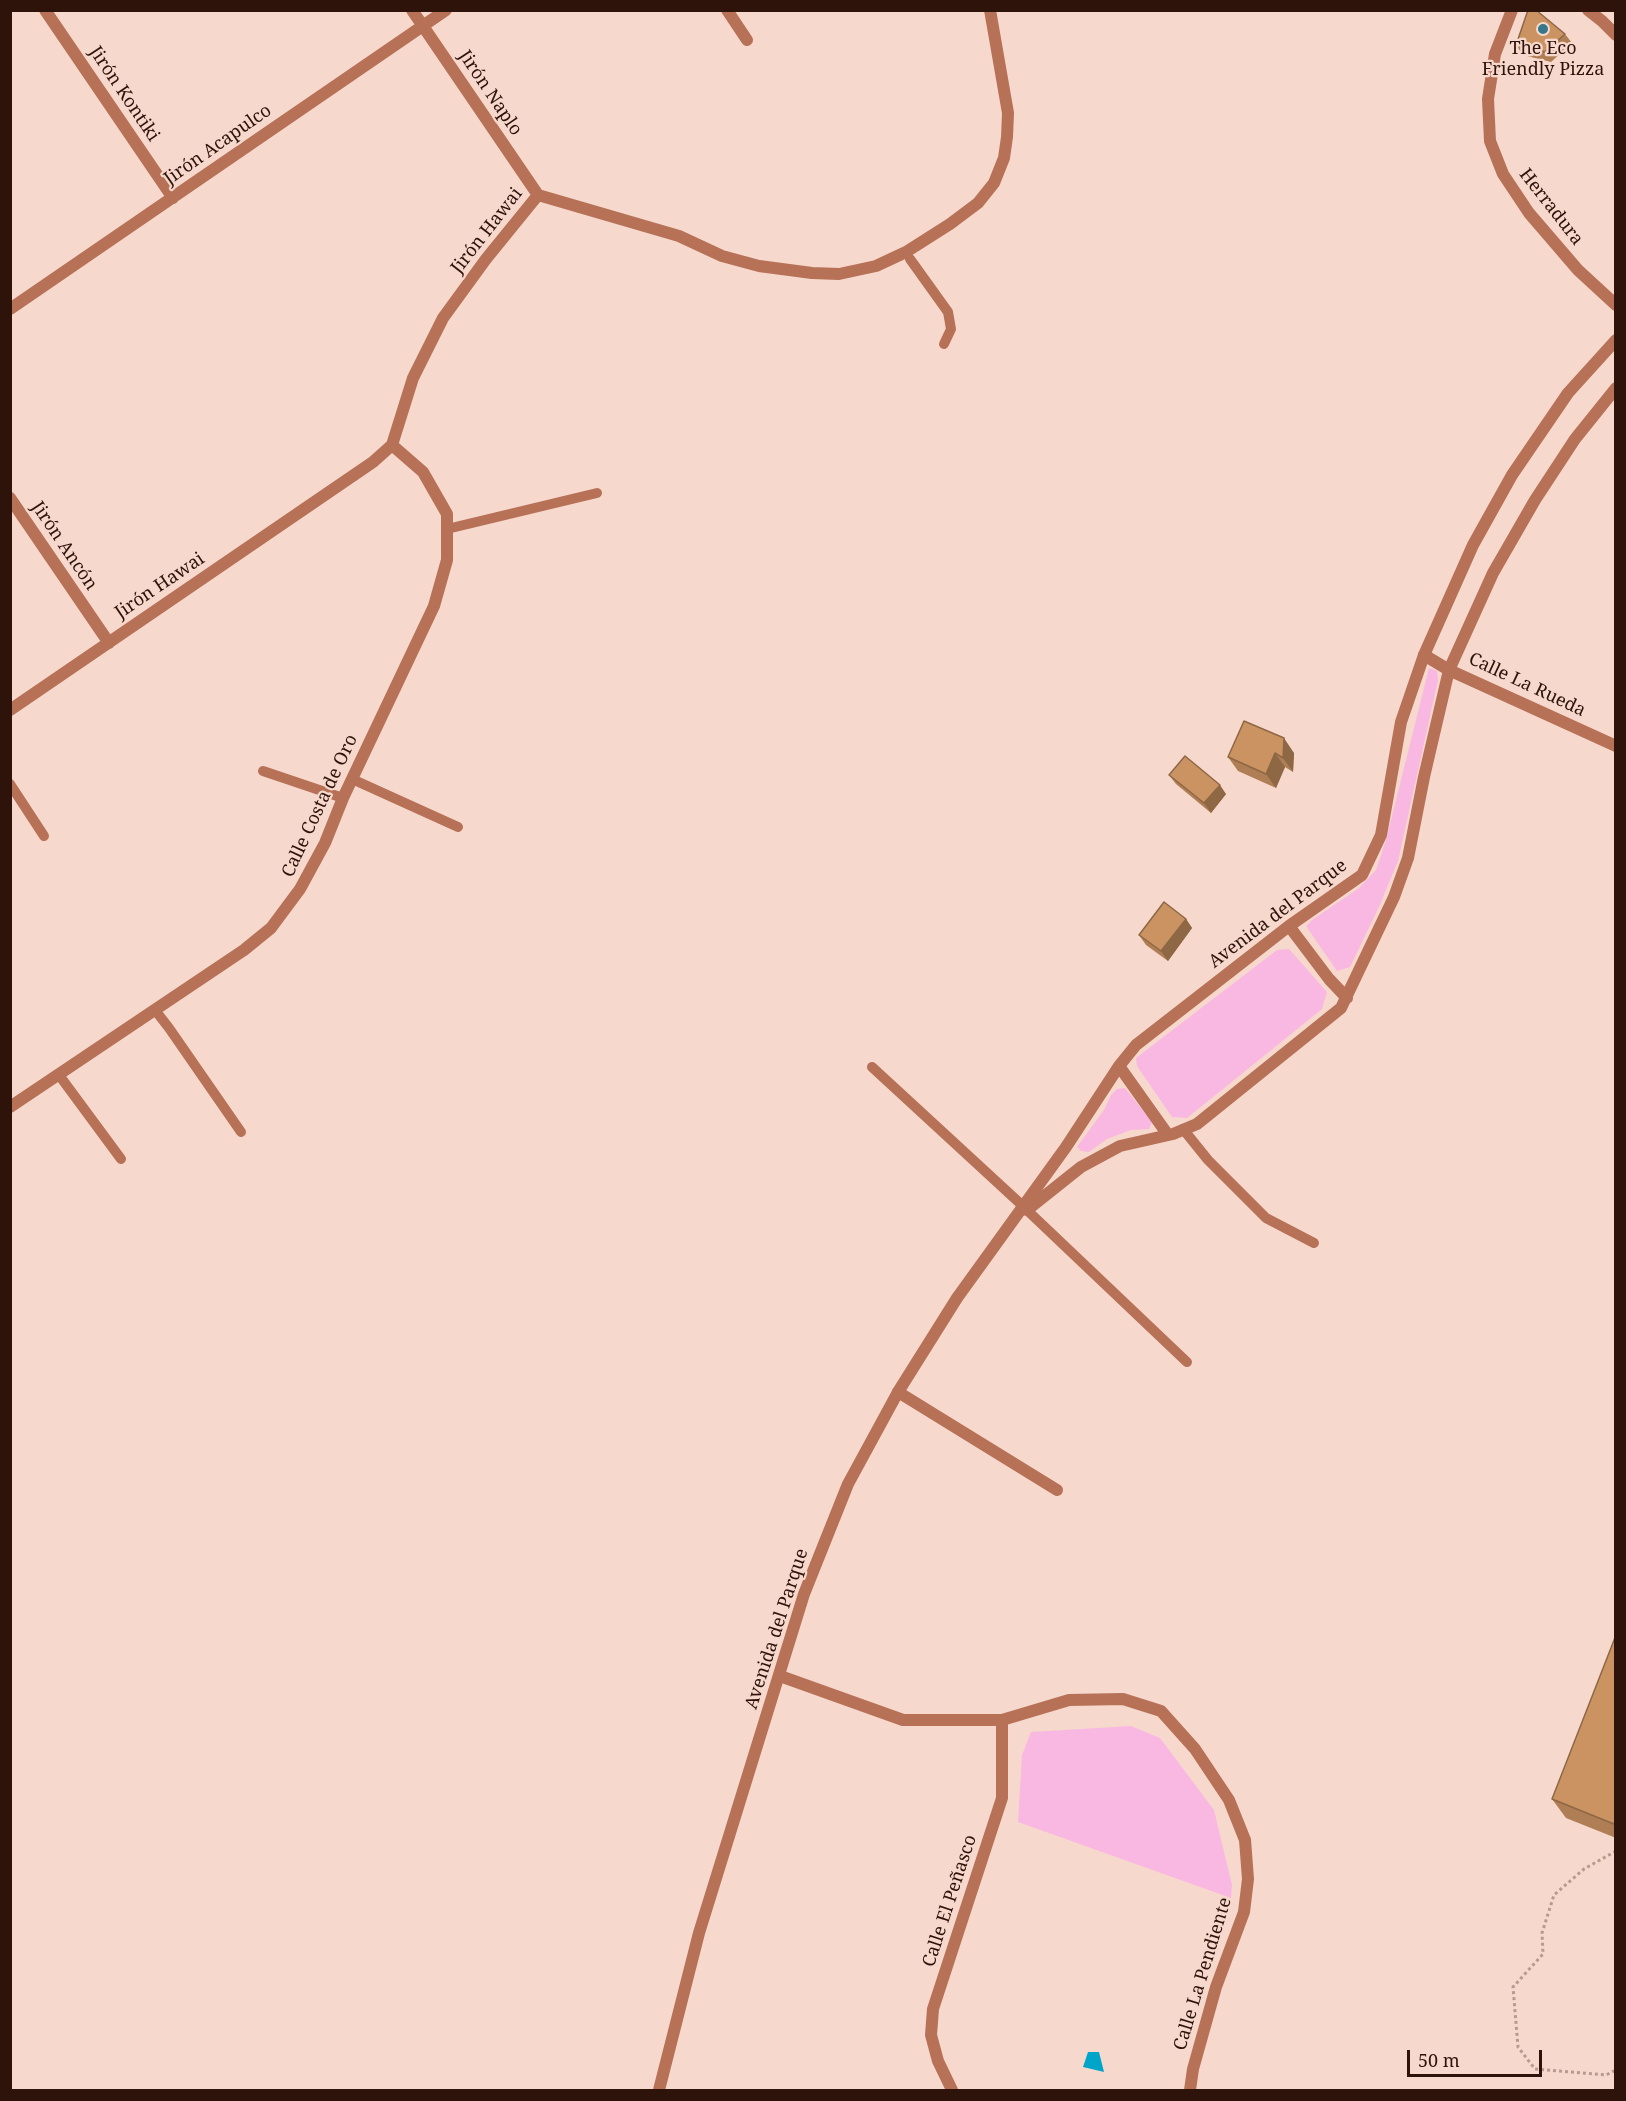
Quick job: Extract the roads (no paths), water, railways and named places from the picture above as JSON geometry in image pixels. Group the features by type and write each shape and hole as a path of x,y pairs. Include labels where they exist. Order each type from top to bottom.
{"street":[{"name":"Jirón Kontiki","path":"45,10 173,198"},
{"name":"Jirón Naplo","path":"412,10 538,195"},
{"name":"Jirón Acapulco","path":"10,309 446,10"},
{"path":"726,10 747,40"},
{"name":"Jirón Hawai","path":"10,710 373,462 392,445 413,378 443,318 486,259 538,195 679,236 722,256 759,267 839,274 908,256 978,203 994,183 1004,158 1008,113 990,10"},
{"name":"Herradura","path":"1512,10 1495,54 1488,99 1490,141 1503,174 1529,213 1578,270 1616,305"},
{"path":"1588,10 1616,35"},
{"name":"Avenida del Parque","path":"659,2091 699,1933 804,1594 848,1484 898,1392 957,1298 1025,1208 1119,1066 1136,1045 1289,926 1362,875 1381,835 1401,722 1424,655 1473,545 1512,475 1568,393 1616,340"},
{"name":"Avenida del Parque","path":"1025,1208 1082,1167 1120,1146 1197,1124 1341,1008 1394,897 1408,858 1449,670 1492,573 1535,500 1575,439 1616,388"},
{"name":"Calle Costa de Oro","path":"10,1107 244,950 280,918 300,889 325,843 343,798 434,606 447,560 447,514 423,472 392,445"},
{"name":"Jirón Ancón","path":"10,498 109,643"},
{"name":"Calle La Rueda","path":"1424,655 1449,670 1616,746"},
{"path":"1289,926 1329,979 1347,998"},
{"path":"1119,1066 1168,1134"},
{"path":"898,1392 1057,1490"},
{"name":"Calle La Pendiente","path":"780,1676 903,1720 1002,1720 1069,1700 1123,1699 1161,1711 1196,1749 1229,1800 1245,1840 1248,1880 1244,1912 1216,1987 1193,2069 1190,2091"},
{"name":"Calle El Peñasco","path":"952,2091 938,2061 931,2035 933,2009 1002,1798 1002,1720"}],"lane":[{"path":"908,256 948,312 951,329 944,344"},
{"path":"447,529 597,493"},
{"path":"263,771 343,798"},
{"path":"352,779 458,827"},
{"path":"10,784 44,836"},
{"path":"155,1010 170,1028 241,1132"},
{"path":"872,1067 1187,1362"},
{"path":"59,1075 121,1159"},
{"path":"1183,1129 1208,1160 1266,1218 1314,1244"}],"water":[{"path":"1088,2052 1099,2052 1104,2072 1083,2067"}],"place":[{"name":"The Eco Friendly Pizza","path":"1543,29"}]}
